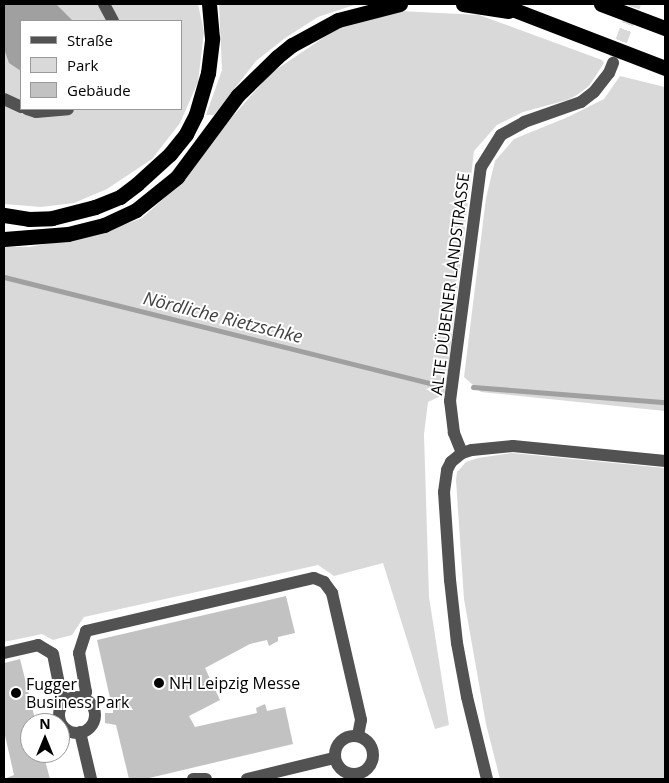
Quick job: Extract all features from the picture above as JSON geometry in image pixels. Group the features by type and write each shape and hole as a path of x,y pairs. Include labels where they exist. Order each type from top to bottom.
{"highway":[{"path":"4,216 29,219 52,218 95,207 126,193 170,154 186,134 196,114 204,88 212,54 209,4"},
{"path":"4,239 68,234 104,225 136,210 177,177 238,95 292,45 338,20 400,4"},
{"path":"463,4 524,14"},
{"path":"499,4 665,68"},
{"path":"601,4 665,28"}],"street":[{"path":"104,4 112,20"},
{"name":"ALTE DÜBENER LANDSTRASSE","path":"462,454 454,433 450,401 481,167 501,135 524,122 581,102 594,92 609,74 613,63"},
{"path":"4,99 20,107"},
{"path":"30,110 36,112 57,110"},
{"path":"487,779 467,697 457,643 450,580 444,492 447,470 451,462 462,454 492,447 513,446 665,461"},
{"path":"83,698 86,692 79,653 86,631 314,578 324,582 332,593 361,720 358,736"},
{"path":"4,653 38,645 53,654 61,694 66,701"},
{"path":"71,698 83,698 92,705 94,718 91,726 80,732 72,732 61,724 58,714 66,701 71,698"},
{"path":"80,732 91,779"},
{"path":"358,736 367,741 373,756 368,768 358,774 345,773 336,764 334,758 336,746 345,738 358,736"},
{"path":"247,779 334,758"},
{"path":"193,779 206,779"}],"green space":[{"path":"4,4 198,4 204,32 198,82 180,123 152,159 107,189 74,203 41,207 4,204"},
{"path":"219,4 357,4 318,17 285,38 256,61 214,115 206,115 222,70"},
{"path":"400,11 479,15 602,60 604,63 589,86 577,95 567,100 523,112 497,125 474,151 445,394 428,402 424,434 429,597 449,725 435,729 383,563 334,576 318,565 84,617 72,635 53,640 42,634 4,642 4,247 29,247 99,234 142,218 186,179 225,125 271,73 344,24"},
{"path":"620,76 665,87 665,411 481,392 464,377 486,198 495,161 514,139 568,117 604,99"},
{"path":"512,453 665,468 665,779 500,779 486,724 464,599 456,480 457,472 466,462 478,458"}],"shaded area":[{"path":"5,4 56,4 72,20 20,20 20,70 9,63 4,49"}],"building":[{"name":"NH Leipzig Messe","path":"286,596 295,633 278,637 278,641 269,646 267,640 250,644 205,668 220,700 189,716 195,727 257,713 256,708 265,704 267,711 285,707 293,744 145,779 129,779 116,725 105,723 105,713 113,713 113,698 110,698 97,640"},
{"name":"Fugger Business Park","path":"20,659 34,713 20,713 20,763 46,763 50,779 4,779 14,775 4,731 4,663"}],"waterway":[{"name":"Nördliche Rietzschke","path":"4,277 436,385"},
{"name":"Nördliche Rietzschke","path":"473,387 665,402"}],"tunnel":[{"path":"615,58 635,4"}],"place":[{"name":"NH Leipzig Messe","path":"159,683"},
{"name":"Fugger Business Park","path":"16,693"}]}
